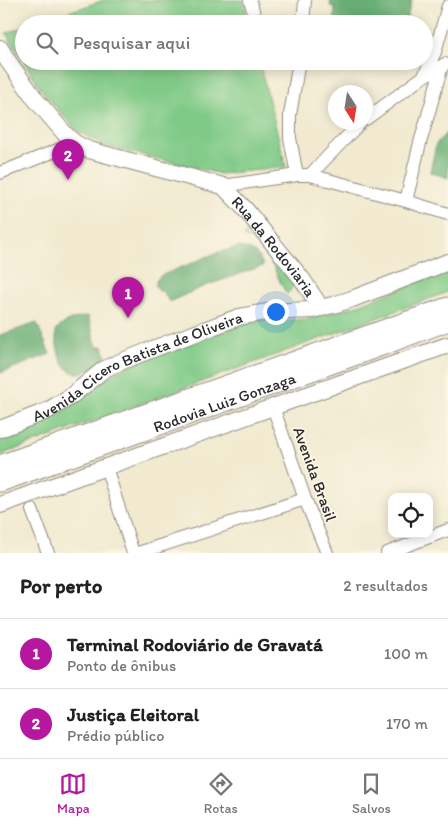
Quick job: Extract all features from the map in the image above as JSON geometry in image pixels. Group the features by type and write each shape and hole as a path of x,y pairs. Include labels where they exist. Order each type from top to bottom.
{"highway":[{"name":"Rodovia Luiz Gonzaga","path":"0,465 448,307"},
{"name":"Rodovia Luiz Gonzaga","path":"0,482 448,321"}],"main road":[{"path":"3,57 36,100 75,143 89,150 223,186"},
{"name":"Rua da Rodoviaria","path":"223,186 245,209 302,278 321,308"},
{"name":"Avenida Cicero Batista de Oliveira","path":"0,429 47,411 70,397 103,370 158,347 239,317 266,312 312,310 352,299 448,262"},
{"path":"0,505 274,406 448,346"}],"street":[{"path":"250,0 254,15"},
{"path":"433,56 448,6"},
{"path":"373,114 424,76 445,64"},
{"path":"406,201 420,143 445,64"},
{"path":"298,70 290,115 290,138 304,175"},
{"path":"424,76 427,70"},
{"path":"304,175 353,130"},
{"path":"0,172 75,143"},
{"path":"223,186 304,175 406,201 448,214"},
{"name":"Avenida Brasil","path":"274,406 305,499 327,553"},
{"path":"106,467 133,553"},
{"path":"138,553 305,499"},
{"path":"32,510 48,553"},
{"path":"387,553 448,530"}],"green space":[{"path":"104,0 243,0 247,15 60,15"},
{"path":"331,0 412,0 408,15 335,15 335,7 330,6"},
{"path":"15,30 15,47 6,33"},
{"path":"29,70 261,70 286,167 221,174 105,146 77,131 44,94"},
{"path":"448,131 448,178 430,172 436,144"},
{"path":"249,226 293,280 292,288 287,294 271,261 261,247 244,237"},
{"path":"238,247 254,252 263,266 205,286 169,302 163,291 159,291 155,286 160,276 216,253"},
{"path":"448,271 448,292 0,455 0,436 56,415 71,406 109,376 125,367 247,323 270,318 295,320 319,317 358,305"},
{"path":"88,316 97,347 103,346 106,358 85,372 72,372 67,369 60,357 56,342 56,330 70,320"},
{"path":"37,323 50,354 0,373 0,335"}],"place":[{"name":"Justiça Eleitoral","path":"68,180"},
{"name":"Terminal Rodoviário de Gravatá","path":"128,318"}]}
